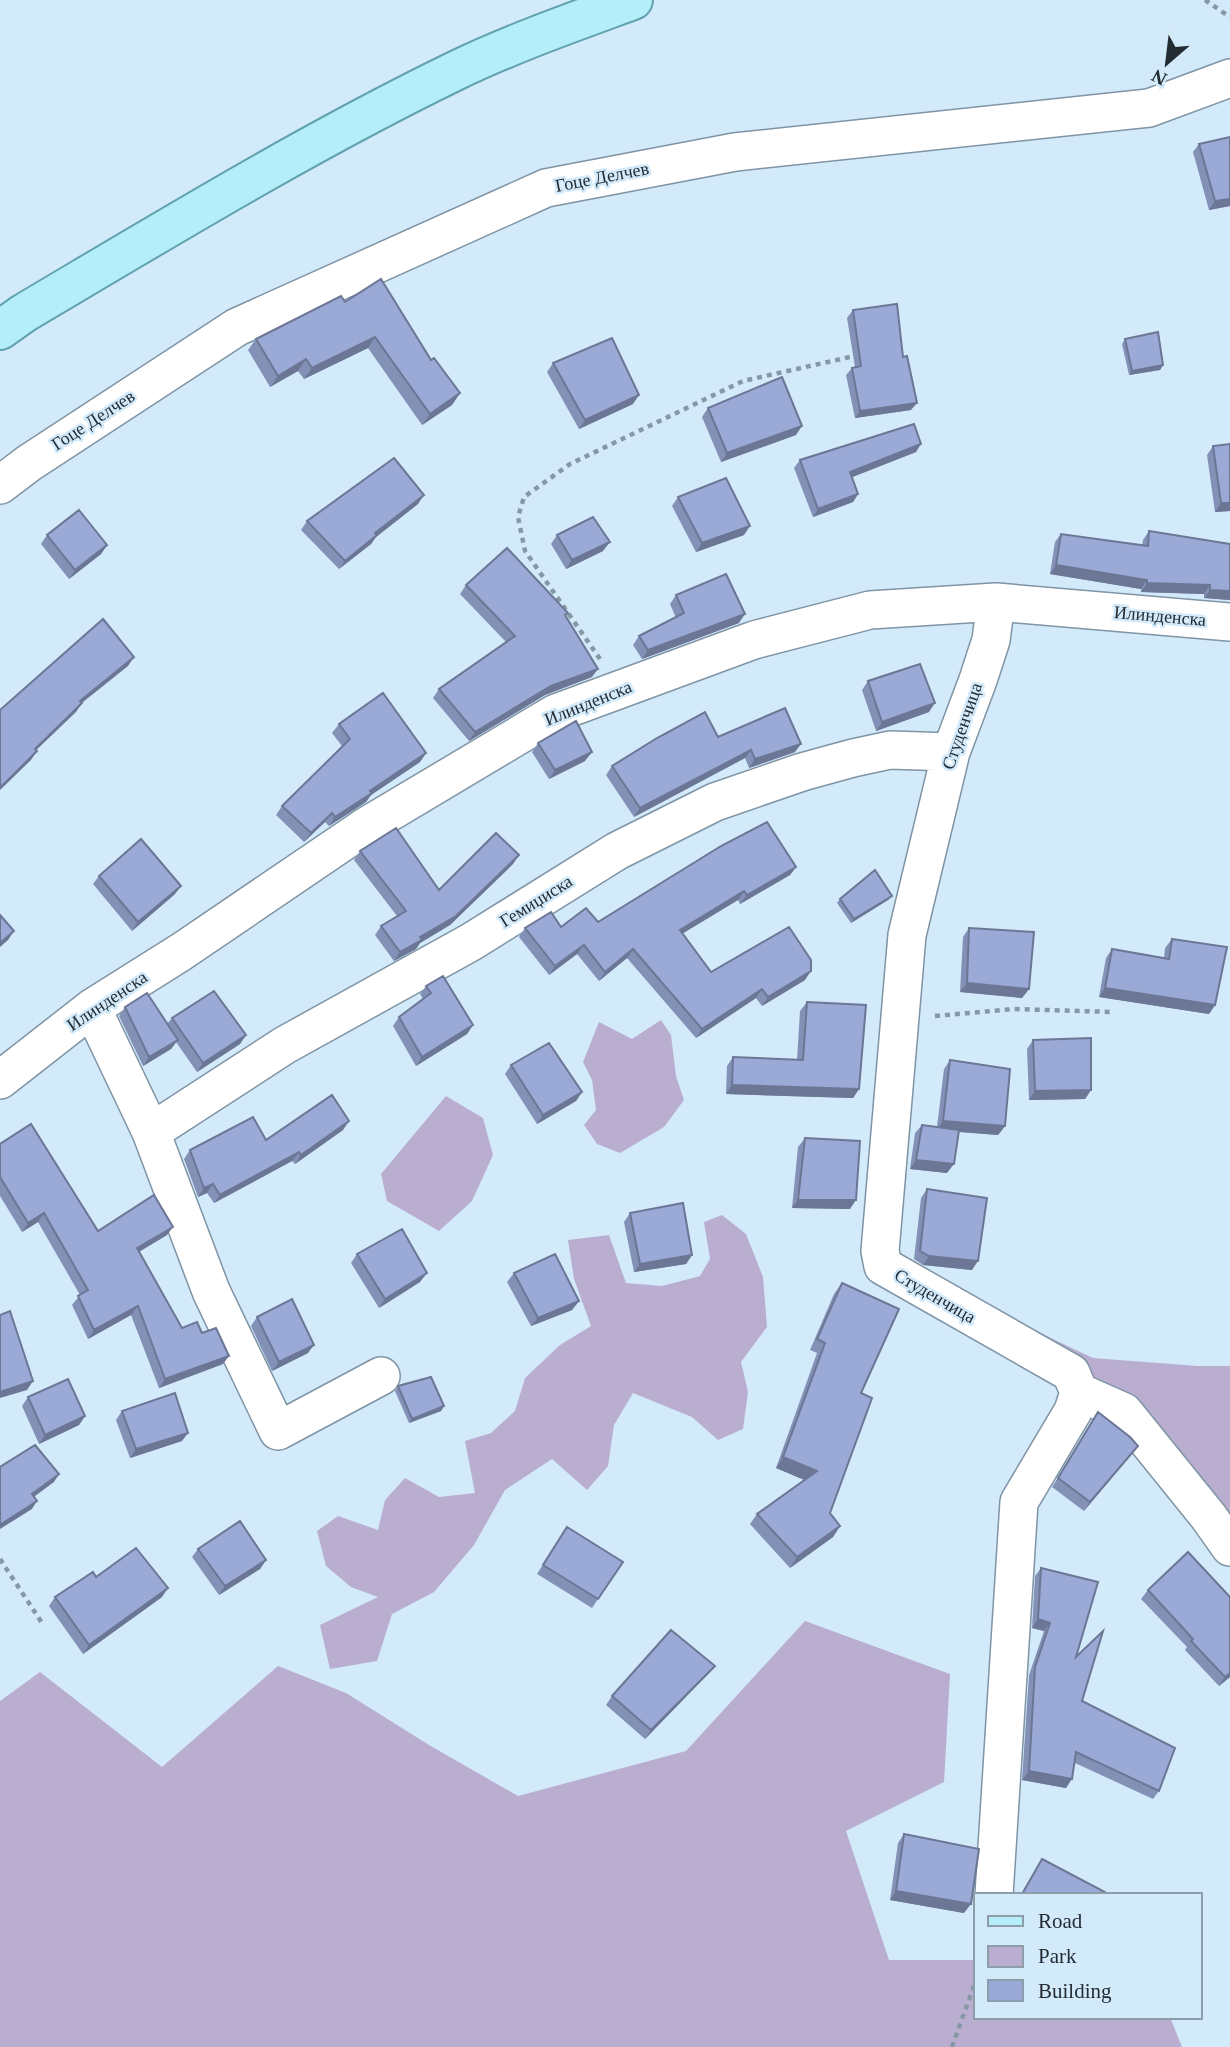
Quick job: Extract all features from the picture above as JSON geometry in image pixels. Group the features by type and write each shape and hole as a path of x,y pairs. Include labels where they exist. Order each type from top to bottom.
{"main road":[{"path":"0,330 24,313 298,152 457,70 551,30 633,0"}],"street":[{"name":"Гоце Делчев","path":"0,485 29,463 237,327 546,188 735,152 1149,108 1230,79"},
{"name":"Илинденска","path":"0,1080 92,1008 181,952 366,827 556,713 754,640 870,610 996,602 1230,622"},
{"name":"Студенчица","path":"996,602 991,640 951,752 907,935 880,1251 883,1266 1072,1373 1079,1392"},
{"name":"Гемиџиска","path":"151,1132 285,1045 471,942 617,851 715,802 802,772 890,750 951,752"},
{"path":"92,1008 151,1132 211,1291 278,1431 381,1376"},
{"path":"994,1893 1019,1502 1073,1411 1079,1392 1124,1412 1230,1547"}],"path":[{"path":"1205,0 1230,17"},
{"path":"621,689 526,551 518,517 524,497 570,464 743,381 860,355"},
{"path":"900,1019 1014,1009 1112,1012"},
{"path":"0,1559 42,1623"},
{"path":"952,2047 974,1986"}],"green space":[{"path":"661,1020 671,1035 676,1076 684,1100 664,1127 620,1153 597,1144 584,1125 596,1110 592,1080 583,1062 599,1022 632,1039"},
{"path":"446,1096 483,1118 493,1155 472,1201 439,1231 387,1201 381,1174"},
{"path":"722,1215 746,1234 763,1277 767,1327 741,1362 748,1392 743,1429 718,1440 692,1417 633,1393 614,1425 608,1466 587,1490 552,1459 505,1490 474,1545 434,1592 392,1614 377,1661 330,1669 320,1625 378,1597 351,1587 326,1566 317,1531 338,1516 378,1530 385,1500 405,1478 439,1497 475,1493 465,1441 491,1433 515,1411 525,1378 560,1345 591,1326 574,1279 568,1240 609,1235 626,1283 662,1286 700,1276 710,1259 704,1222"},
{"path":"998,1313 1093,1358 1230,1366 1230,1527"},
{"path":"805,1621 950,1674 944,1782 846,1831 889,1960 974,1960 974,2019 1171,2019 1182,2047 0,2047 0,1701 40,1672 162,1767 278,1666 346,1693 518,1796 686,1751"}],"building":[{"path":"1230,137 1230,199 1215,201 1199,144"},
{"path":"381,279 431,360 434,358 460,393 430,414 375,337 312,368 306,359 278,376 256,339 341,296 345,302"},
{"path":"897,304 903,357 907,356 917,403 860,411 852,368 861,366 853,310"},
{"path":"1158,332 1163,365 1132,371 1125,339"},
{"path":"612,338 639,395 585,420 553,363"},
{"path":"782,377 802,426 727,453 708,408"},
{"path":"914,424 921,444 850,472 858,494 818,509 800,460"},
{"path":"1230,444 1230,503 1221,503 1213,446"},
{"path":"394,458 424,495 375,533 377,535 345,561 307,521"},
{"path":"726,478 750,526 702,543 678,497"},
{"path":"79,510 107,545 75,570 47,535"},
{"path":"593,517 610,542 572,560 557,535"},
{"path":"1149,531 1230,544 1230,591 1210,590 1210,585 1147,583 1147,580 1056,565 1061,534 1148,546"},
{"path":"507,548 568,613 565,615 598,669 551,686 475,732 439,689 515,636 466,585"},
{"path":"726,574 745,614 648,650 639,636 684,613 676,595"},
{"path":"103,619 134,657 80,701 82,703 0,788 0,710"},
{"path":"920,664 935,703 882,722 868,681"},
{"path":"383,693 426,753 335,817 332,813 311,833 282,806 350,739 339,724"},
{"path":"785,708 801,744 755,759 751,750 640,808 612,766 705,712 718,737"},
{"path":"576,721 592,752 555,770 538,743"},
{"path":"767,822 796,867 747,895 744,891 680,930 711,972 789,927 811,960 811,971 768,997 762,989 702,1029 633,949 605,972 584,945 555,966 525,928 551,912 561,927 586,908 598,922 721,846"},
{"path":"396,828 439,890 496,833 519,855 456,916 400,952 381,926 406,911 360,851"},
{"path":"141,839 181,886 138,922 99,876"},
{"path":"875,870 892,896 854,919 840,899"},
{"path":"0,915 14,931 0,943"},
{"path":"969,928 1034,932 1029,989 967,983"},
{"path":"1172,939 1227,947 1215,1005 1105,988 1112,949 1169,959"},
{"path":"443,976 473,1025 422,1057 399,1017 431,993 426,986"},
{"path":"214,991 246,1035 203,1063 172,1018"},
{"path":"147,993 178,1040 149,1057 125,1007"},
{"path":"807,1002 866,1005 859,1089 732,1085 733,1057 803,1060"},
{"path":"1091,1038 1091,1090 1035,1091 1033,1040"},
{"path":"549,1043 582,1092 543,1115 511,1065"},
{"path":"950,1060 1010,1069 1005,1126 943,1121"},
{"path":"332,1095 349,1121 301,1155 299,1152 220,1195 213,1184 204,1188 190,1150 253,1117 266,1140"},
{"path":"31,1124 98,1231 154,1195 173,1227 137,1248 182,1328 197,1322 202,1333 216,1328 229,1356 165,1379 138,1306 94,1330 78,1296 88,1290 44,1213 28,1223 0,1177 0,1144"},
{"path":"922,1125 959,1130 954,1164 916,1160"},
{"path":"805,1138 860,1141 856,1200 798,1200"},
{"path":"927,1189 987,1198 978,1261 929,1256 920,1251"},
{"path":"683,1203 692,1255 640,1264 630,1213"},
{"path":"402,1229 427,1273 385,1299 357,1254"},
{"path":"555,1254 579,1301 538,1318 514,1273"},
{"path":"842,1283 899,1309 861,1393 872,1398 830,1513 840,1526 797,1557 757,1514 817,1471 783,1457 825,1343 817,1339"},
{"path":"292,1299 314,1345 279,1362 257,1317"},
{"path":"10,1311 33,1381 0,1392 0,1315"},
{"path":"431,1377 444,1406 412,1419 398,1386"},
{"path":"68,1379 85,1416 45,1435 28,1397"},
{"path":"175,1393 188,1433 136,1449 122,1411"},
{"path":"1098,1412 1138,1446 1090,1502 1058,1478"},
{"path":"35,1445 59,1474 32,1494 37,1501 0,1525 0,1467"},
{"path":"240,1521 266,1560 225,1586 198,1549"},
{"path":"567,1527 623,1562 598,1599 543,1565"},
{"path":"136,1548 168,1588 89,1645 55,1597 93,1572 96,1577"},
{"path":"1188,1552 1230,1597 1230,1673 1225,1677 1148,1590"},
{"path":"1041,1568 1098,1582 1076,1657 1103,1631 1082,1701 1175,1748 1159,1791 1076,1752 1072,1779 1029,1771 1035,1667 1050,1623 1038,1619"},
{"path":"671,1630 715,1666 651,1730 612,1696"},
{"path":"904,1834 979,1849 971,1904 896,1891"},
{"path":"1042,1859 1105,1892 1104,1893 1023,1893"}]}
